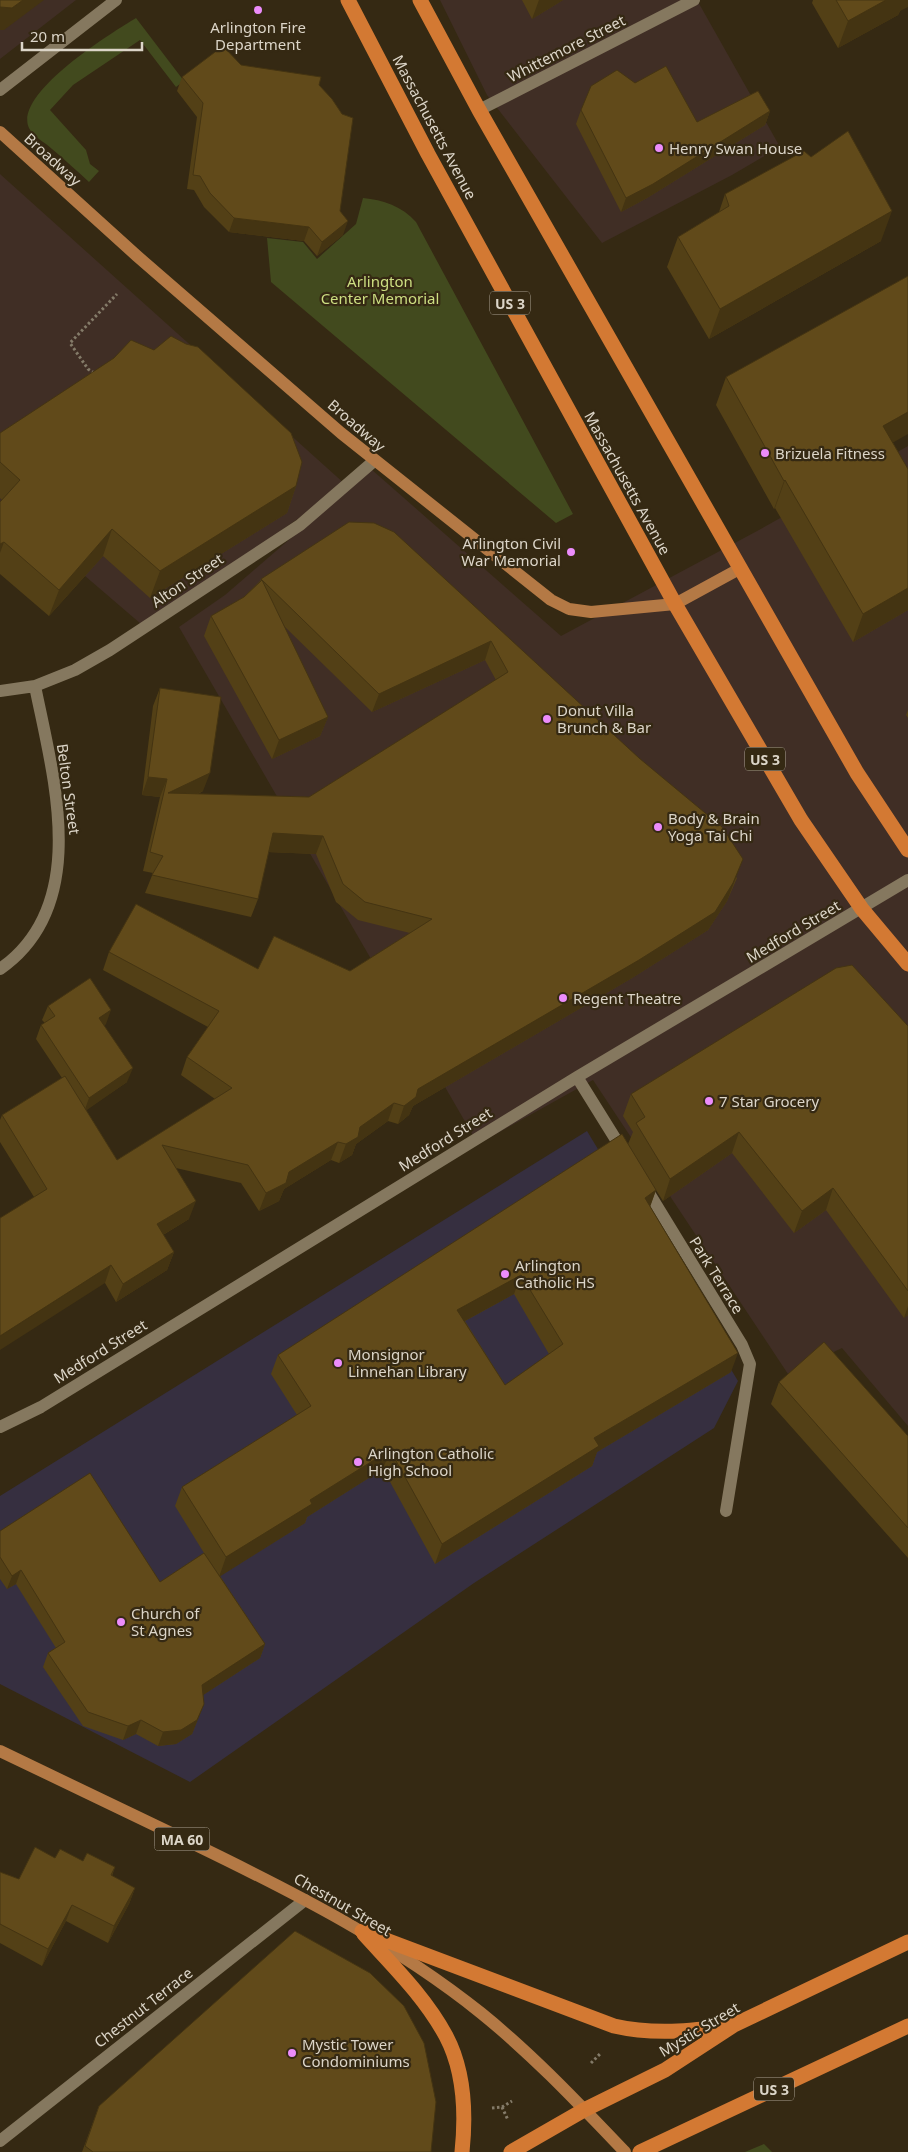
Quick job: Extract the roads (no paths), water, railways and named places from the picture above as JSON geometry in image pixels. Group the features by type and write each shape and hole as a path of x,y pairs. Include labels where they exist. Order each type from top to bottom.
{"highway":[{"name":"Massachusetts Avenue","path":"348,0 428,154 675,604 800,820 862,908 908,964"},
{"path":"420,0 479,110 857,773 908,850"},
{"path":"362,1931 417,1992 446,2036 459,2073 462,2089 464,2132 462,2152"},
{"name":"MA 60","path":"362,1931 614,2026 634,2031 654,2032 694,2031 734,2025"},
{"name":"Mystic Street","path":"511,2152 584,2110 665,2070 734,2025 908,1942"},
{"name":"US 3","path":"640,2152 908,2026"}],"main road":[{"name":"Broadway","path":"0,132 136,256 374,461 552,600 569,608 591,612 675,604 740,568"},
{"name":"Chestnut Street","path":"0,1751 305,1900 362,1931 480,2013 533,2058 626,2152"}],"street":[{"path":"0,90 116,0"},
{"name":"Whittemore Street","path":"479,110 694,0"},
{"name":"Alton Street","path":"0,691 35,686 75,670 152,623 300,524 374,461"},
{"name":"Belton Street","path":"0,969 12,960 37,930 54,893 60,847 55,788 35,686"},
{"name":"Medford Street","path":"0,1427 50,1401 577,1076 908,880"},
{"path":"577,1076 628,1160"},
{"name":"Park Terrace","path":"638,1177 742,1345 749,1361 747,1387 726,1511"},
{"name":"Chestnut Terrace","path":"0,2141 305,1900"}],"place":[{"name":"Arlington Fire Department","path":"258,10"},
{"name":"Henry Swan House","path":"659,148"},
{"name":"Brizuela Fitness","path":"765,453"},
{"name":"Arlington Civil War Memorial","path":"571,552"},
{"name":"Donut Villa Brunch & Bar","path":"547,719"},
{"name":"Body & Brain Yoga Tai Chi","path":"658,827"},
{"name":"Regent Theatre","path":"563,998"},
{"name":"7 Star Grocery","path":"709,1101"},
{"name":"Arlington Catholic HS","path":"505,1274"},
{"name":"Monsignor Linnehan Library","path":"338,1363"},
{"name":"Arlington Catholic High School","path":"358,1462"},
{"name":"Church of St Agnes","path":"121,1622"},
{"name":"Mystic Tower Condominiums","path":"292,2053"}],"park label":[{"name":"Arlington Center Memorial","path":"380,290"}]}
